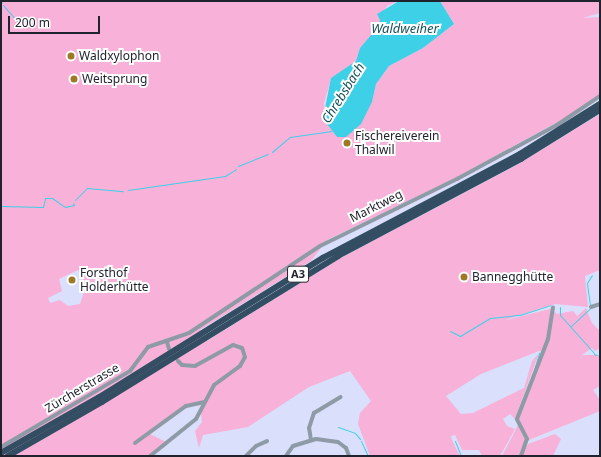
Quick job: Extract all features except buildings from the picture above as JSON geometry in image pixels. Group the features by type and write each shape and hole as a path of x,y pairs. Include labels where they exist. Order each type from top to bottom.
{"highway":[{"name":"A3","path":"1,453 98,398 323,258 513,158 600,104"},
{"name":"A3","path":"8,456 102,402 333,259 521,159 600,110"}],"street":[{"name":"Marktweg","path":"167,342 189,333 323,244 457,179 557,125 600,96"},
{"path":"591,308 600,304"},
{"path":"520,456 528,439 517,419 548,339 552,307"},
{"path":"167,342 169,349"},
{"name":"Zürcherstrasse","path":"1,447 130,371 152,345 167,342"},
{"path":"150,456 202,411 214,385 243,362 242,348 227,347 195,366 182,365 178,361"},
{"path":"311,440 309,428 314,413 341,397"},
{"path":"135,443 196,402 205,402"},
{"path":"196,402 202,411"},
{"path":"286,456 293,446 311,440 338,442 346,448 349,456"},
{"path":"246,456 256,446 267,441"}],"shaded area":[{"path":"1,1 398,1 387,6 377,28 360,48 356,61 331,79 324,103 327,124 337,137 372,102 376,84 389,66 423,48 454,24 440,1 600,1 600,13 583,18 600,17 600,94 565,118 453,179 327,240 311,261 200,330 207,341 339,259 517,165 600,114 600,270 585,276 588,307 555,304 502,321 550,309 557,314 573,311 577,316 586,308 592,323 600,331 600,348 595,351 592,348 582,355 600,355 600,386 593,390 600,400 600,411 529,440 518,418 542,351 539,351 481,374 446,396 461,414 473,413 524,388 532,361 539,353 515,419 510,414 503,419 507,426 515,429 500,456 482,456 479,450 462,450 455,435 451,436 460,456 370,456 358,424 360,413 371,401 350,371 309,387 248,427 203,435 199,448 195,431 202,422 201,414 205,402 192,403 150,434 166,442 147,456 1,456","holes":["78,270 86,285 80,304 68,306 60,300 50,303 48,298 62,291 59,279"]},
{"path":"518,425 526,442 520,456 502,456"},
{"path":"555,434 561,439 553,456 521,456 528,444"}],"water":[{"name":"Waldweiher","path":"399,1 440,1 454,24 423,48 389,66 376,84 372,102 361,124 346,137 337,137 327,124 324,113 331,78 356,61 360,48 377,28 380,20 377,14"}],"waterway":[{"path":"3,5 22,27"},
{"name":"Chrebsbach","path":"272,152 290,137 332,131"},
{"name":"Chrebsbach","path":"238,166 268,154"},
{"name":"Chrebsbach","path":"128,190 225,176 236,169"},
{"name":"Chrebsbach","path":"75,200 87,188 123,191"},
{"name":"Chrebsbach","path":"1,206 43,207 45,198 52,198 65,207 74,205 73,203"},
{"path":"590,305 587,283 592,275"},
{"path":"450,331 460,336 490,318 520,315 550,305"},
{"path":"560,307 560,315 594,353"},
{"path":"571,326 590,308"},
{"path":"533,374 539,353"},
{"path":"516,416 523,399"},
{"path":"338,427 355,433 360,439"},
{"path":"361,441 368,456"},
{"path":"455,441 461,456"}],"place":[{"name":"Waldxylophon","path":"71,56"},
{"name":"Weitsprung","path":"74,79"},
{"name":"Fischereiverein Thalwil","path":"347,143"},
{"name":"Bannegghütte","path":"464,277"},
{"name":"Forsthof Holderhütte","path":"72,280"}]}
